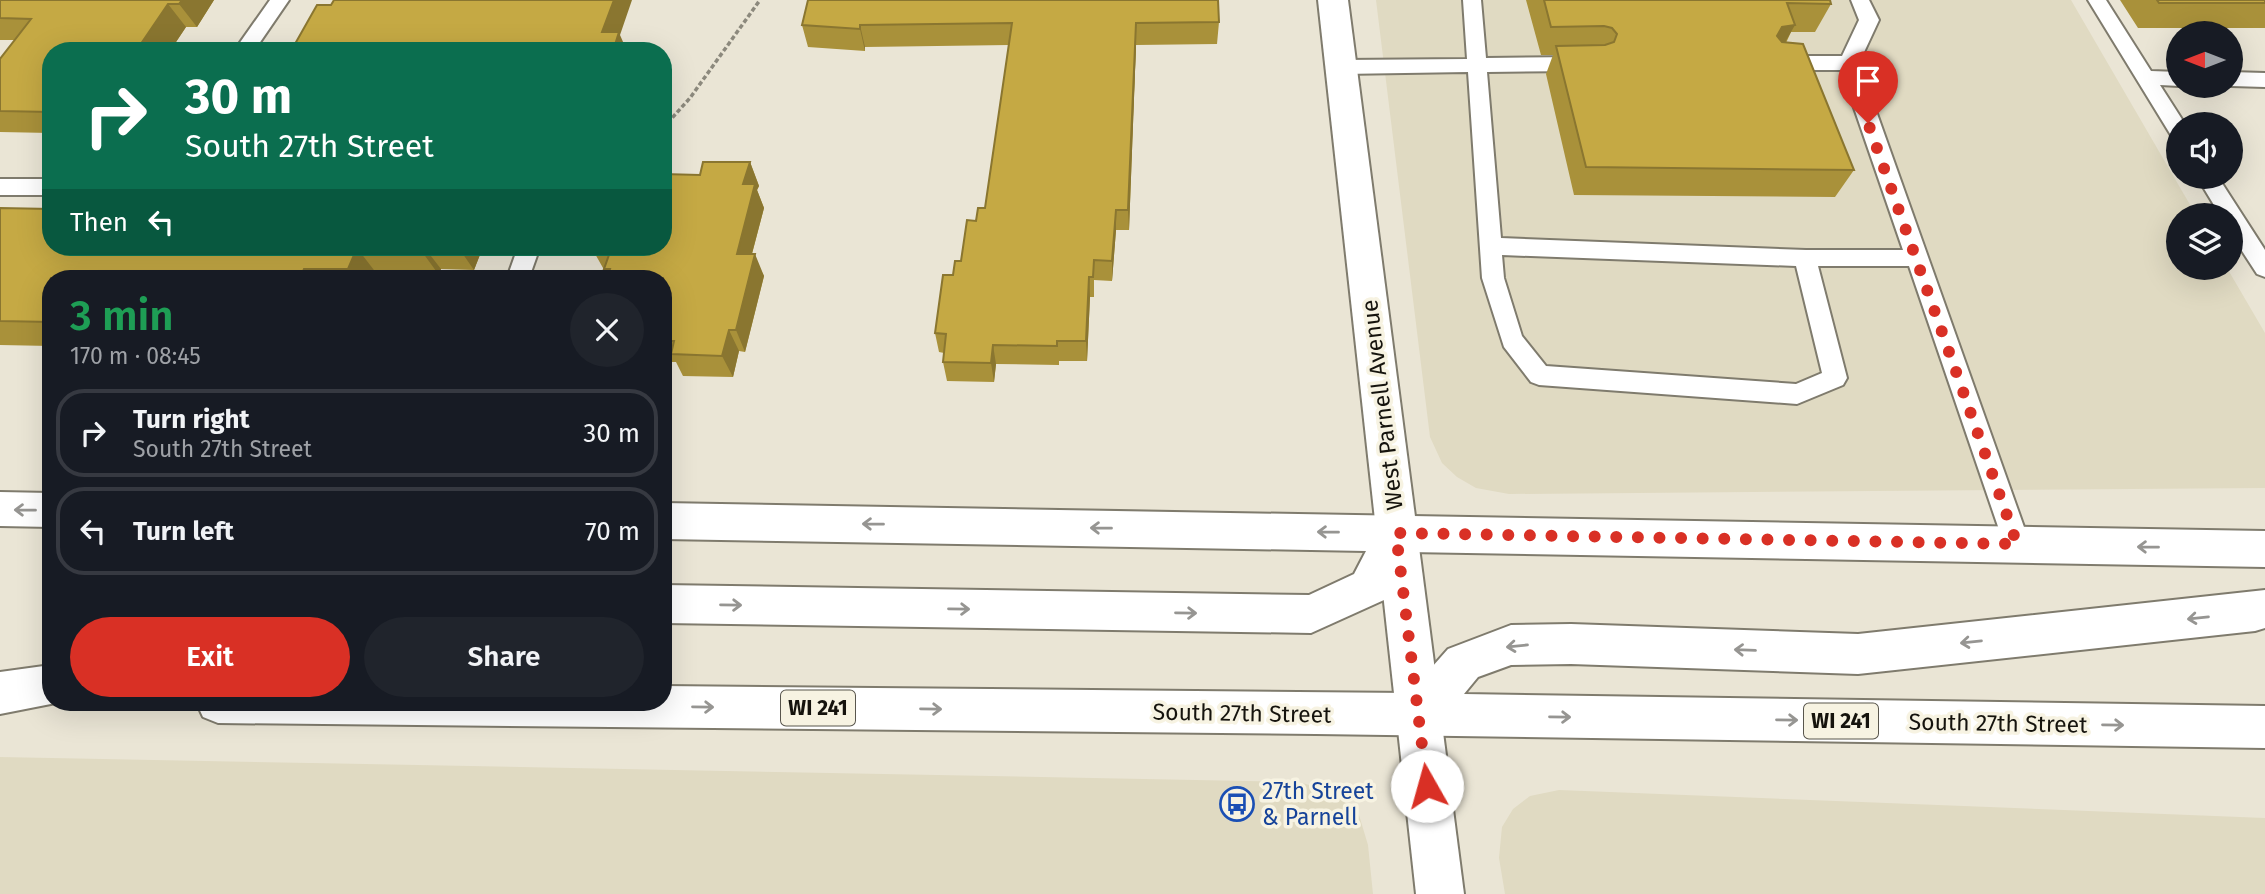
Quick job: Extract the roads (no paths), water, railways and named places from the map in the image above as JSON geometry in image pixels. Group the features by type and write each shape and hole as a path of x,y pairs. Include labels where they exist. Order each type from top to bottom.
{"main road":[{"name":"West Parnell Avenue","path":"1333,0 1440,894"},
{"path":"0,509 42,510"},
{"path":"672,521 2265,549"},
{"path":"672,604 1311,614 1368,587 1396,533"},
{"path":"1418,715 1463,663 1511,645 1571,644 1858,654 2265,609"},
{"path":"0,693 42,686"},
{"path":"0,699 42,700"},
{"name":"South 27th Street","path":"672,707 2265,727"}],"lane":[{"path":"250,42 280,0"},
{"path":"1472,0 1493,278 1512,340 1539,374 1797,394 1835,378 1810,286 1806,258"},
{"path":"1860,0 1869,20 1849,63 2017,544"},
{"path":"2097,0 2167,112"},
{"path":"1774,63 1849,63"},
{"path":"1342,67 1593,64"},
{"path":"2146,78 2166,79"},
{"path":"2244,79 2265,80"},
{"path":"0,187 42,187"},
{"path":"2243,234 2265,268"},
{"path":"1491,246 1806,258 1915,258"}],"place":[{"name":"27th Street & Parnell","path":"1237,804"}]}
